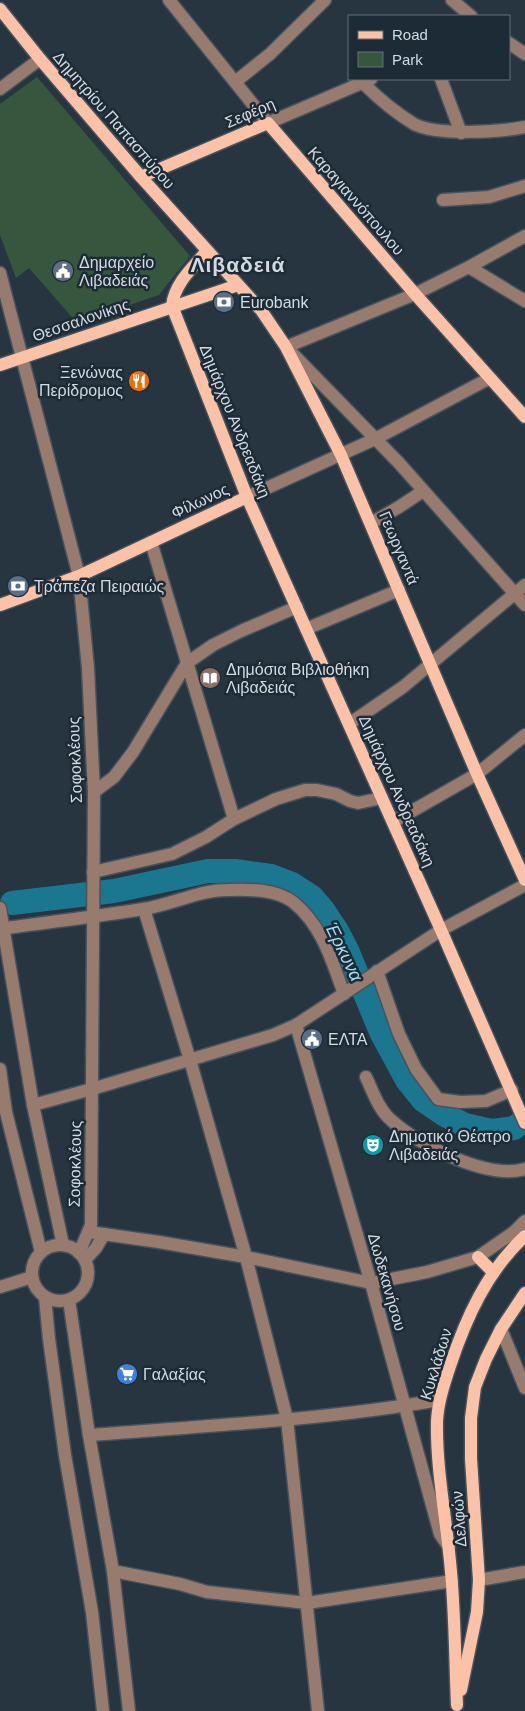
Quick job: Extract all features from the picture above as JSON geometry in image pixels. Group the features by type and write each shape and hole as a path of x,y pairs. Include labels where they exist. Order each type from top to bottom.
{"main road":[{"name":"Δημητρίου Παπασπύρου","path":"0,9 141,177 207,250"},
{"name":"Σεφέρη","path":"141,177 268,123"},
{"name":"Καραγιαννόπουλου","path":"268,123 415,294 525,417"},
{"name":"Γεωργαντά","path":"207,250 261,310 286,347 341,456 477,774 525,880"},
{"path":"172,306 177,287 207,250"},
{"name":"Θεσσαλονίκης","path":"0,365 238,285"},
{"name":"Δημάρχου Ανδρεαδάκη","path":"172,306 247,498 393,822 525,1123"},
{"name":"Φίλωνος","path":"0,605 79,576 247,498"},
{"name":"Κυκλάδων","path":"452,1581 439,1465 437,1422 439,1400 461,1333 479,1295 493,1272 510,1250 525,1236"},
{"path":"478,1257 493,1272"},
{"name":"Δελφών","path":"457,1708 477,1612 479,1580 471,1459 471,1418 475,1387 501,1329 525,1293"},
{"path":"452,1581 457,1708"}],"street":[{"name":"Καραγιαννόπουλου","path":"169,0 268,123"},
{"path":"235,82 270,54 325,0"},
{"path":"452,0 471,15"},
{"path":"510,44 525,54"},
{"path":"0,89 40,58"},
{"path":"441,80 462,132"},
{"path":"367,81 378,98 416,125 462,132 525,128"},
{"name":"Σεφέρη","path":"268,123 367,81"},
{"path":"443,200 490,197 525,186"},
{"path":"525,236 415,294 286,347 399,463 423,491 520,589 525,605"},
{"path":"469,267 525,301"},
{"name":"Σοφοκλέους","path":"0,273 3,294 23,357 79,576 88,668 94,792 91,1225 82,1256"},
{"name":"Φίλωνος","path":"247,498 341,456 490,378"},
{"path":"370,523 423,491"},
{"path":"151,542 234,819"},
{"path":"349,724 403,687 520,589"},
{"path":"306,629 399,590"},
{"path":"94,792 114,777 133,752 187,663 220,641 297,607"},
{"path":"393,822 477,774 525,735"},
{"path":"93,875 172,854 234,819 276,799 305,790 326,792 358,803 382,798"},
{"path":"33,1105 273,1035 296,1025 441,930 525,885"},
{"path":"2,929 144,909 226,890 261,891 286,898 305,913 316,927 348,991"},
{"path":"0,908 33,1105 63,1245"},
{"path":"144,909 190,1060 246,1256 287,1420 318,1711"},
{"path":"377,971 399,1034 411,1060 438,1099 460,1102 486,1101 512,1090"},
{"name":"Δωδεκανήσου","path":"296,1025 371,1283 440,1534 449,1546"},
{"path":"0,1069 6,1112 41,1252"},
{"path":"366,1077 376,1099 391,1120 430,1147 500,1171 525,1169"},
{"path":"89,1232 246,1256 371,1283 381,1283 478,1257 503,1241 525,1221"},
{"path":"82,1256 96,1248 104,1234"},
{"path":"63,1245 75,1249 82,1256 88,1270 87,1283 80,1294 69,1300 56,1301 45,1297 36,1289 32,1277 32,1268 35,1259 41,1252 51,1246 63,1245"},
{"path":"0,1287 32,1277"},
{"path":"45,1297 65,1456 92,1612 103,1711"},
{"path":"69,1300 112,1571 129,1711"},
{"path":"501,1329 525,1388"},
{"path":"89,1435 287,1420 405,1406 439,1400"},
{"path":"112,1571 180,1584 207,1592 307,1603 452,1581"},
{"path":"479,1580 525,1572"}],"green space":[{"path":"37,77 190,256 159,295 77,323 29,268 16,278 0,235 0,104"}],"waterway":[{"name":"Έρκυνα","path":"12,903 114,891 208,871 235,871 271,876 292,884 312,897 337,931 347,950 381,1032 407,1080 423,1100 445,1115 465,1125 492,1131 514,1128 525,1120"}],"place":[{"name":"Δημαρχείο Λιβαδειάς","path":"63,271"},
{"name":"Eurobank","path":"224,302"},
{"name":"Ξενώνας Περίδρομος","path":"139,381"},
{"name":"Τράπεζα Πειραιώς","path":"18,586"},
{"name":"Δημόσια Βιβλιοθήκη Λιβαδειάς","path":"210,678"},
{"name":"ΕΛΤΑ","path":"312,1039"},
{"name":"Δημοτικό Θέατρο Λιβαδειάς","path":"373,1145"},
{"name":"Γαλαξίας","path":"127,1374"}],"district":[{"name":"Λιβαδειά","path":"238,264"}]}
